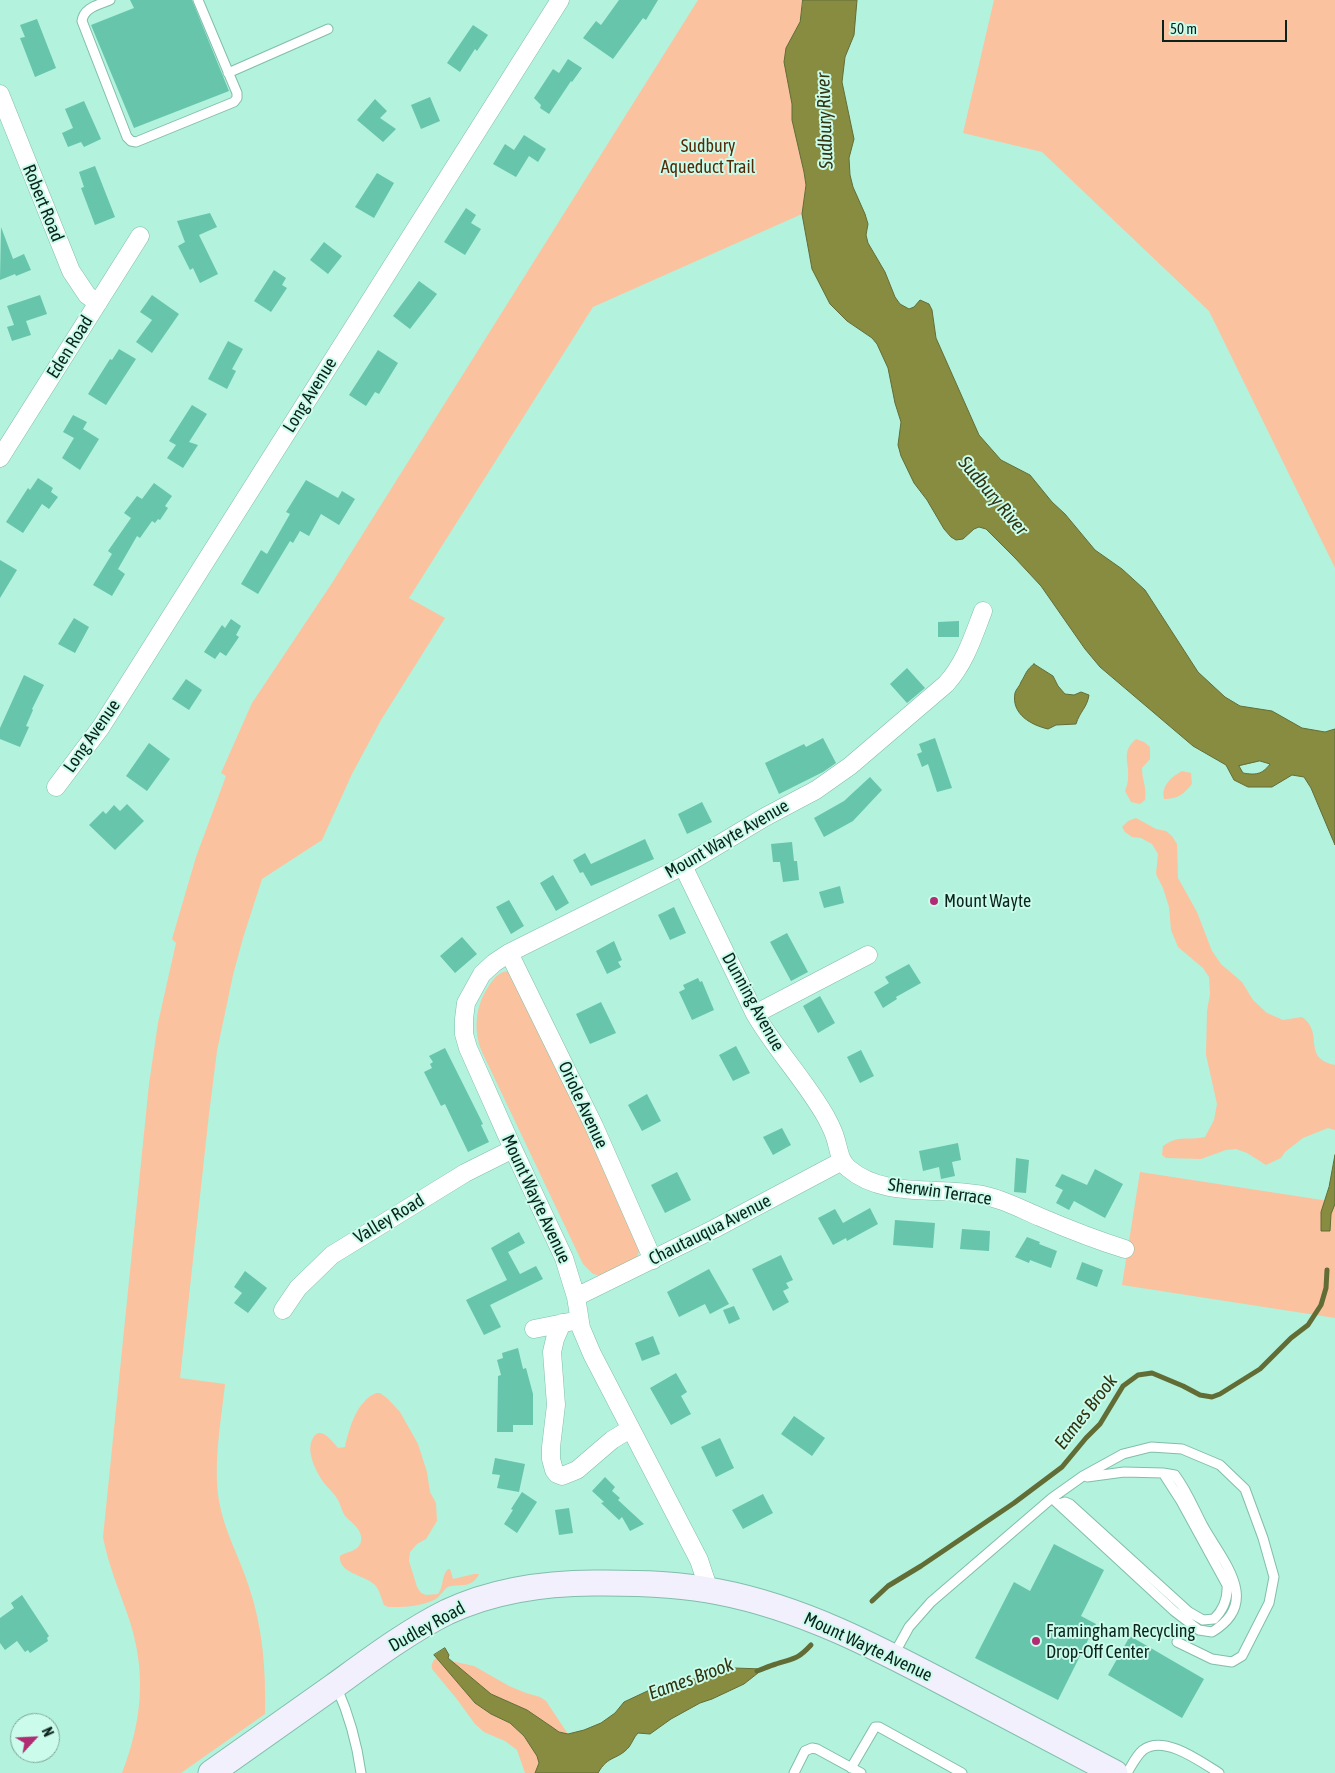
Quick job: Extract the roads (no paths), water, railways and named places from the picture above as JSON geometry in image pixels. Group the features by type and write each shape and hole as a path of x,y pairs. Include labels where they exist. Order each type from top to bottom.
{"street":[{"name":"Long Avenue","path":"56,787 88,746 106,718 560,0"},
{"name":"Robert Road","path":"0,94 68,266 83,290 98,303"},
{"name":"Eden Road","path":"0,458 140,236"},
{"name":"Mount Wayte Avenue","path":"983,611 964,660 956,674 850,766 816,790 765,817 683,866 509,953 482,974 466,1003 464,1034 470,1055 564,1258 576,1297 579,1320 592,1354 699,1560 709,1590 811,1618 844,1632 893,1656 1090,1764 1115,1773"},
{"name":"Dunning Avenue","path":"683,866 765,1032 806,1085 825,1115 834,1134 842,1161"},
{"name":"Oriole Avenue","path":"509,953 594,1126 653,1260"},
{"path":"755,1014 868,956"},
{"name":"Valley Road","path":"283,1310 298,1288 332,1255 465,1173 512,1149"},
{"name":"Chautauqua Avenue","path":"576,1297 714,1229 842,1161"},
{"name":"Sherwin Terrace","path":"842,1161 849,1169 872,1182 914,1190 974,1193 991,1197 1077,1232 1125,1249"},
{"path":"534,1329 579,1320"},
{"path":"562,1323 552,1352 556,1405 551,1448 554,1470 562,1476 573,1472 586,1464 612,1440 630,1429"},
{"name":"Dudley Road","path":"211,1773 395,1643 437,1618 465,1605 503,1593 543,1585 588,1582 667,1585 709,1590"}],"lane":[{"path":"108,0 87,10 83,14 82,20 127,137 131,141 136,142 234,102 237,98 237,93 198,0"},
{"path":"228,74 328,29"},
{"path":"893,1656 914,1620 931,1602 1056,1501 1082,1477 1123,1454 1151,1446 1182,1449 1220,1466 1245,1489 1263,1538 1274,1577 1269,1603 1242,1656 1232,1662 1212,1659 1177,1642"},
{"path":"1056,1501 1174,1611 1199,1630 1212,1632 1224,1626 1230,1618 1237,1601 1236,1582 1182,1484 1175,1475 1124,1472 1082,1477"},
{"path":"336,1685 344,1703 353,1733 361,1773"},
{"path":"851,1768 875,1727 882,1729 962,1773"},
{"path":"1127,1773 1137,1756 1145,1749 1161,1745 1179,1749 1219,1773"},
{"path":"794,1773 805,1751 812,1748 861,1773"}],"water":[{"name":"Sudbury River","path":"803,0 857,0 854,35 845,57 842,82 854,139 849,158 850,175 868,224 866,235 868,243 885,272 895,297 900,304 909,309 914,307 920,300 929,304 932,310 936,338 979,435 1001,460 1030,475 1095,550 1122,569 1145,590 1198,672 1225,697 1240,706 1272,711 1302,728 1325,732 1335,729 1335,845 1311,788 1304,777 1292,775 1272,787 1248,787 1234,780 1226,765 1193,746 1100,667 1085,649 1041,586 986,529 979,527 974,529 963,539 956,540 951,537 914,483 901,456 898,445 901,422 888,368 877,344 872,338 847,321 830,304 812,269 802,214 806,185 792,120 792,104 784,62 786,48 800,22","holes":["1260,761 1270,764 1264,770 1255,774 1243,773 1239,766"]},
{"path":"1034,664 1053,676 1065,694 1074,695 1081,692 1089,695 1076,724 1056,725 1048,729 1035,725 1019,713 1016,707 1015,693 1028,670"},
{"path":"1335,1155 1335,1204 1331,1214 1330,1231 1321,1231 1321,1212 1329,1187"},
{"path":"445,1648 449,1655 448,1658 491,1694 527,1710 559,1732 568,1734 601,1723 615,1713 624,1702 658,1686 685,1679 698,1679 734,1668 763,1669 744,1684 700,1703 671,1719 650,1734 638,1733 625,1751 609,1760 598,1773 535,1773 539,1763 537,1756 524,1736 510,1723 491,1714 475,1703 434,1655"}],"waterway":[{"name":"Eames Brook","path":"872,1601 888,1586 1014,1503 1062,1467 1100,1424 1123,1386 1138,1375 1152,1373 1200,1395 1212,1397 1260,1369 1291,1338 1308,1325 1321,1305 1326,1288 1327,1270"},
{"name":"Eames Brook","path":"757,1671 795,1658 811,1645"}],"place":[{"name":"Mount Wayte","path":"934,901"},
{"name":"Framingham Recycling Drop-Off Center","path":"1036,1641"}],"park label":[{"name":"Sudbury Aqueduct Trail","path":"708,156"}]}
